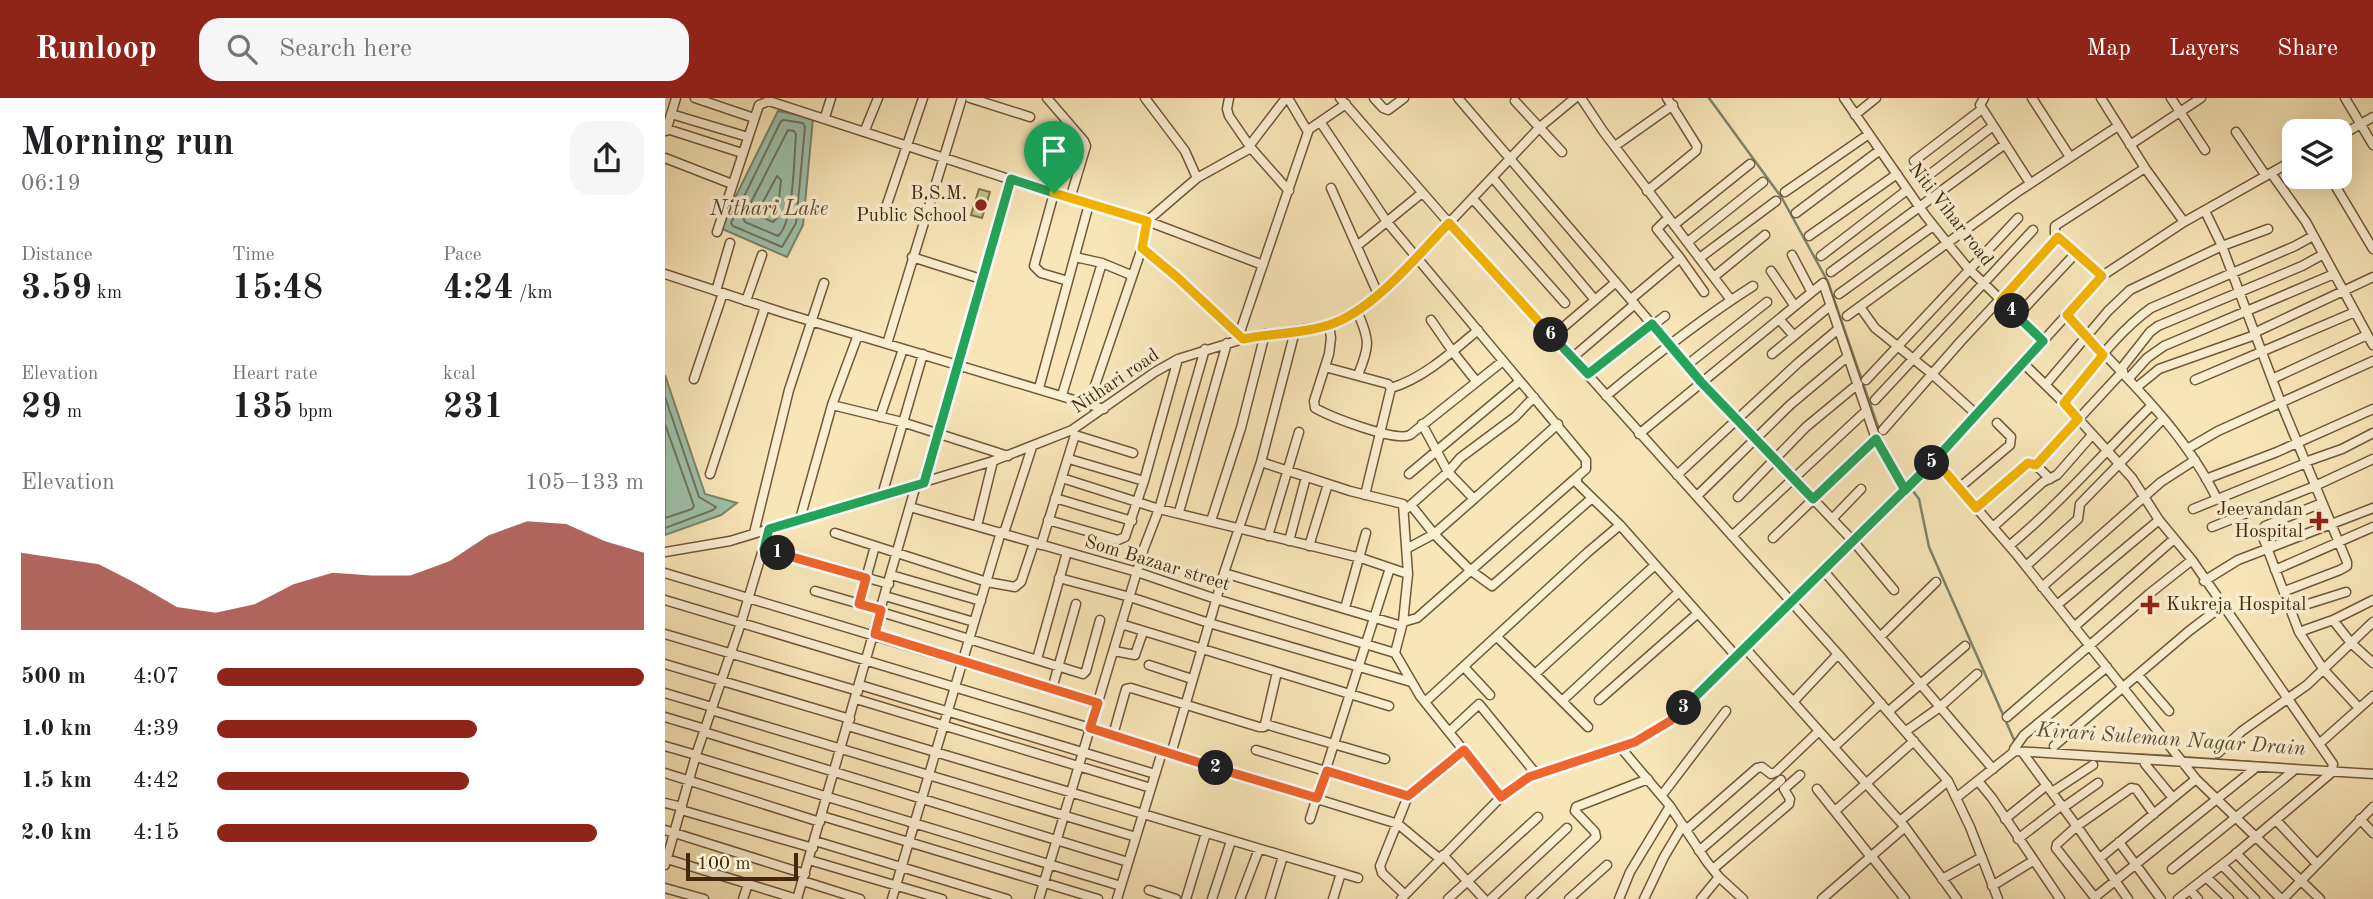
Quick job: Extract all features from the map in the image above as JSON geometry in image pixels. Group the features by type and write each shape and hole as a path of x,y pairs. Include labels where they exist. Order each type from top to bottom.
{"street":[{"path":"676,98 666,131 742,153"},
{"path":"695,98 754,118"},
{"path":"825,117 831,98"},
{"path":"865,130 878,98"},
{"path":"883,216 923,98"},
{"path":"887,344 962,98"},
{"path":"970,98 1031,117"},
{"path":"1047,98 1084,141 1085,153 1070,199"},
{"path":"1145,98 1185,152 1197,178"},
{"path":"1089,403 1142,248 1147,221 1197,178 1251,146 1287,98 1308,130"},
{"path":"1374,98 1388,110 1404,98"},
{"path":"1458,98 1701,382 1854,542 1894,590"},
{"name":"Nithari road","path":"665,552 704,547 769,529 993,461 1074,433 1155,372 1178,359 1241,337 1329,325 1357,311 1394,281 1540,127 1575,98"},
{"path":"1581,98 1647,191 1689,241 1731,300"},
{"name":"Niti Vihar road","path":"1844,98 1933,226 1969,269 2043,341"},
{"path":"1855,115 1876,98"},
{"path":"1984,98 1980,103 1982,109 2030,183"},
{"path":"2032,98 2070,157"},
{"path":"2101,98 2145,168 2184,222"},
{"path":"2171,98 2205,150"},
{"path":"2130,145 2201,98"},
{"path":"2345,98 2373,145"},
{"path":"1230,99 1228,112 1251,146 1289,191"},
{"path":"717,232 759,105 769,101 865,130 1070,199 1147,221 1263,265"},
{"path":"1142,248 1241,337 1308,130 1321,123 1343,101 1422,193 1889,711 1948,781 1998,899"},
{"path":"1515,101 1562,152"},
{"path":"1615,146 1670,102 1697,146 1647,191"},
{"path":"1914,161 1982,109"},
{"path":"671,114 748,138"},
{"path":"2352,129 2373,117"},
{"path":"1224,573 1375,619 1402,624 1417,618 1585,469 1586,460 1558,424 1387,222 1321,123"},
{"path":"1929,175 1993,126"},
{"path":"1847,316 2030,183 2118,126"},
{"path":"2236,132 2306,222 2373,345"},
{"path":"1785,192 1869,134"},
{"path":"1831,272 2005,144"},
{"path":"1795,213 1880,150"},
{"path":"665,158 732,184"},
{"path":"1704,292 1658,233 1658,227 1671,222 1750,164"},
{"path":"1464,750 1408,796 1380,870 1403,896 1501,797 1529,777 1621,748 1670,721 1935,460 2102,276 2184,222 2282,167"},
{"path":"2102,276 2058,237 2054,230 2058,222 2145,168"},
{"path":"1809,236 1897,174"},
{"path":"1493,178 1595,300"},
{"path":"769,529 741,623 696,756 675,832 667,848 666,862 797,899 910,507 938,434 1011,179"},
{"path":"1689,241 1763,182"},
{"path":"1331,188 1378,293"},
{"path":"2337,189 2373,249"},
{"path":"1821,256 1907,190"},
{"path":"1054,193 1034,266 1041,273 1068,281"},
{"path":"1357,246 1422,193"},
{"path":"1473,199 1565,303"},
{"path":"1700,257 1776,201"},
{"path":"1038,388 1089,204"},
{"path":"2205,211 2222,246 2281,403 2347,566 2285,591"},
{"path":"1738,497 1821,413 1862,382 1898,347 2018,218"},
{"path":"1839,294 1933,226"},
{"path":"2046,384 2108,311 2130,290 2222,246 2268,229"},
{"path":"1875,400 2033,230"},
{"path":"1715,276 1765,235"},
{"path":"2064,403 2103,355 2139,317 2151,309 2313,236"},
{"path":"1883,430 2058,237"},
{"path":"694,379 730,243"},
{"path":"2017,316 2076,253"},
{"path":"746,301 762,255"},
{"path":"1792,255 1811,291"},
{"path":"2036,465 2124,373 2154,329 2322,255"},
{"path":"912,257 981,279"},
{"path":"1075,257 1102,263 1131,275"},
{"path":"1572,358 1680,258"},
{"path":"1062,395 1102,263"},
{"path":"1771,271 1794,305"},
{"path":"665,274 765,307 1104,409"},
{"path":"2124,373 2164,346 2334,274"},
{"path":"2137,387 2159,369 2255,334 2373,277"},
{"path":"1553,336 1616,282"},
{"path":"754,533 789,390 824,283"},
{"path":"1639,433 1823,283 1847,356 1862,382 1866,411 1876,439 1908,487"},
{"path":"1607,396 1669,344 1753,286"},
{"path":"1687,365 1767,302"},
{"path":"1772,354 1830,306"},
{"path":"710,474 765,307"},
{"path":"1860,307 1875,328 1975,413"},
{"path":"1357,311 1369,346 1358,375"},
{"path":"2195,380 2355,312"},
{"path":"2067,315 2103,355 2124,373 2164,419 2195,460 2217,499"},
{"path":"1588,374 1665,316"},
{"path":"1779,319 1794,336"},
{"path":"1431,320 1476,382"},
{"path":"1329,325 1331,343 1314,401 1315,408 1380,432 1405,437 1503,360"},
{"path":"1391,388 1412,380 1453,352 1478,330"},
{"path":"1677,475 1837,330"},
{"path":"1117,899 1155,774 1167,753 1185,705 1224,573 1261,462 1295,331"},
{"path":"1211,521 1241,428 1265,334"},
{"path":"800,519 832,405 858,335"},
{"path":"2272,379 2367,335"},
{"path":"1179,512 1227,344"},
{"path":"880,417 903,349"},
{"path":"1039,899 1137,572 1159,509 1205,349"},
{"path":"882,495 901,422 923,354"},
{"path":"1697,496 1790,405 1847,356"},
{"path":"1048,520 1118,540 1125,537 1138,503 1178,359"},
{"path":"2187,449 2218,431 2373,361"},
{"path":"2023,363 2046,384 2120,465 2159,520 2192,560 2333,768"},
{"path":"1325,367 1388,384 1391,388"},
{"path":"1409,474 1520,381"},
{"path":"1365,495 1391,388"},
{"path":"1501,797 1425,702 1395,653 1402,624 1408,574 1408,507 1461,458 1515,417 1534,397"},
{"path":"832,405 901,422 1007,456"},
{"path":"2009,546 2063,499 2106,450 2152,405"},
{"path":"2206,479 2373,409"},
{"path":"1732,537 1866,411"},
{"path":"2026,566 2078,519 2080,504 2164,419"},
{"path":"1959,488 2010,445 2011,437 1997,423"},
{"path":"1423,424 1448,472 1474,499"},
{"path":"1408,548 1434,534 1558,424"},
{"path":"1268,536 1299,432"},
{"path":"835,533 987,582 1015,587 1019,585 1048,520 1069,459 1074,433 1133,453"},
{"path":"2193,509 2342,449 2373,433"},
{"path":"1993,527 2043,482 2057,475 2092,435"},
{"path":"1773,538 1876,439"},
{"path":"892,899 953,687 1032,447"},
{"path":"1069,459 1144,481"},
{"path":"2212,527 2315,486 2373,459"},
{"path":"1935,460 2026,566 2196,779 2320,899"},
{"path":"2042,587 2161,482 2195,460"},
{"path":"977,526 993,461"},
{"path":"1261,462 1365,495 1399,502 1408,507 1470,570 1490,585 1494,585 1592,498"},
{"path":"1976,508 2028,463 2036,465 2050,479"},
{"path":"1289,541 1306,477"},
{"path":"1577,477 1577,483 1620,526 1737,656"},
{"path":"1062,478 1159,509 1361,558 1408,574"},
{"path":"1309,546 1328,484"},
{"path":"1832,519 1861,489"},
{"path":"1055,498 1132,521"},
{"path":"2322,503 2262,528 2261,532 2299,632 2324,670 2358,707"},
{"name":"Som Bazaar street","path":"910,507 1137,572 1395,653"},
{"path":"2204,581 2238,560 2373,508"},
{"path":"2057,605 2159,520"},
{"path":"1425,702 1588,552 1620,526"},
{"path":"2275,570 2373,527"},
{"path":"1345,608 1366,533"},
{"path":"2074,627 2174,538"},
{"path":"859,604 875,546"},
{"path":"764,549 866,578 890,580 981,601"},
{"path":"1037,659 1067,552"},
{"path":"2007,717 2192,560"},
{"path":"1535,674 1655,565"},
{"path":"1310,819 1390,568"},
{"path":"1823,570 1993,769"},
{"path":"665,573 1098,703"},
{"path":"1059,578 1411,682"},
{"path":"1880,637 1936,582"},
{"path":"814,590 1084,674 1100,620"},
{"path":"1562,701 1679,592"},
{"path":"2292,609 2346,592"},
{"path":"885,596 974,622"},
{"path":"665,600 1398,824 1442,857 1485,899"},
{"path":"2299,632 2372,603"},
{"path":"1052,688 1076,604"},
{"path":"2054,746 2222,606"},
{"path":"1599,700 1698,613"},
{"path":"2333,620 2351,643 2373,663"},
{"path":"1121,624 1389,706"},
{"path":"2218,753 2242,731 2324,670 2369,625 2373,635"},
{"path":"1114,650 1135,655 1143,632"},
{"path":"665,634 858,692 946,711 1155,774"},
{"path":"1497,637 1588,727"},
{"path":"1889,711 1965,646"},
{"path":"1745,648 1902,824 1957,899"},
{"path":"1793,702 1838,654"},
{"path":"665,664 1143,815 1358,877"},
{"path":"1149,665 1192,679"},
{"path":"1464,667 1490,695"},
{"path":"1957,798 2015,751 2107,667"},
{"path":"1113,735 1129,688 1264,727 1277,672"},
{"path":"1906,732 1940,707 1977,674"},
{"path":"2138,676 2169,711"},
{"path":"858,692 942,725 1151,788"},
{"path":"665,693 1136,837"},
{"path":"2319,744 2373,696"},
{"path":"1834,747 1881,703"},
{"path":"1450,732 1479,704 1537,775"},
{"path":"1662,795 1726,711"},
{"path":"665,717 835,774 1128,862"},
{"path":"1265,724 1385,759"},
{"path":"1644,899 1664,857 1685,827 1757,768 1762,767 1771,774 1776,772 1819,731"},
{"path":"1835,811 1914,741"},
{"path":"665,746 827,798 1121,886"},
{"path":"2018,747 2333,768 2373,774"},
{"path":"2018,747 2128,899"},
{"path":"1621,748 1662,795 1716,873 1743,899"},
{"path":"1255,750 1408,796"},
{"path":"2145,764 2173,798"},
{"path":"2005,820 2050,789 2093,765"},
{"path":"2178,899 2256,837 2333,768"},
{"path":"2154,814 2136,789 2131,788 2077,826 2056,848 2096,898 2114,880 2253,770"},
{"path":"2172,869 2292,772"},
{"path":"665,773 1098,899"},
{"path":"1700,899 1716,873 1789,804 1790,799 1784,789 1800,775"},
{"path":"1530,899 1596,837 1595,832 1575,811 1576,807 1648,779"},
{"path":"2100,858 2196,779"},
{"path":"1699,851 1781,780"},
{"path":"1978,780 2060,899"},
{"path":"1822,899 1871,857 1948,781"},
{"path":"2018,839 2098,783"},
{"path":"1817,789 1905,899"},
{"path":"665,803 901,867 1007,899"},
{"path":"1619,899 1630,872 1670,806"},
{"path":"2236,853 2282,899 2373,807"},
{"path":"1448,899 1538,817"},
{"path":"2360,819 2373,833"},
{"path":"2276,820 2317,864"},
{"path":"1491,899 1567,828"},
{"path":"665,830 860,899"},
{"path":"1186,899 1206,833"},
{"path":"1212,899 1231,841"},
{"path":"2119,842 2161,899"},
{"path":"1240,899 1259,849"},
{"path":"1270,899 1283,856"},
{"path":"1942,879 1982,857"},
{"path":"809,860 942,899"},
{"path":"1992,886 2033,861"},
{"path":"1569,899 1607,864"},
{"path":"2222,865 2255,899"},
{"path":"1333,899 1341,873"},
{"path":"2206,877 2229,899"},
{"path":"743,899 748,884"},
{"path":"665,888 704,899"},
{"path":"1149,890 1176,899"},
{"path":"2190,890 2199,899"}],"green space":[{"path":"979,189 990,192 982,218 971,215"}],"water":[{"name":"Nithari Lake","path":"778,111 813,118 803,225 787,257 720,228"},
{"path":"665,375 705,494 737,503 721,515 665,535"}],"waterway":[{"name":"Kirari Suleman Nagar Drain","path":"1709,98 1782,198 1828,282 1886,450"},
{"name":"Kirari Suleman Nagar Drain","path":"1900,474 1919,499 1929,547 2015,742"},
{"name":"Kirari Suleman Nagar Drain","path":"2128,754 2174,756"},
{"name":"Kirari Suleman Nagar Drain","path":"2181,757 2296,765"}],"place":[{"name":"B.S.M. Public School","path":"981,205"},
{"name":"Jeevandan Hospital","path":"2319,521"},
{"name":"Kukreja Hospital","path":"2150,605"}],"route":[{"path":"1054,193 1011,179 924,483 769,529 764,549 866,578 859,604 881,610 875,634 1098,703 1090,728 1317,798 1327,771 1408,796 1464,750 1501,797 1529,777 1621,748 1670,721 1854,542 1935,460 2043,341 2001,300 2058,237 2102,276 2067,315 2103,355 2064,403 2078,419 2036,465 2028,463 1976,508 1935,460 1905,490 1876,439 1813,499 1701,382 1652,324 1588,374 1449,223 1394,281 1357,311 1329,325 1243,339 1142,248 1147,221 1054,193"}]}
